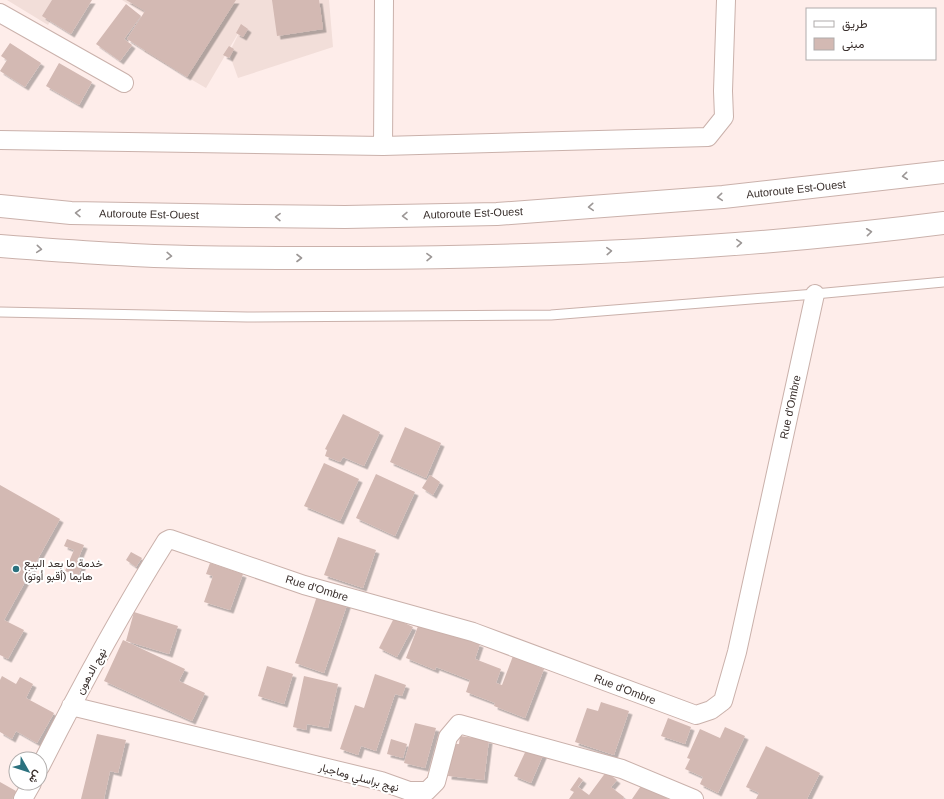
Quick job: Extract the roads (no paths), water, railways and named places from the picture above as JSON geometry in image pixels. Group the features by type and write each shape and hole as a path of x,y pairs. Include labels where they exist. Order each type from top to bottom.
{"highway":[{"name":"Autoroute Est-Ouest","path":"0,206 72,213 246,216 345,217 497,214 723,197 944,172"},
{"path":"0,246 188,258 570,254 794,240 944,223"}],"street":[{"path":"383,146 384,0"},
{"path":"0,140 383,146 708,136 724,117 723,92 726,0"},
{"path":"0,13 124,83"},
{"name":"Rue d'Ombre","path":"144,575 166,541 170,539 304,585 473,632 696,715 711,710 723,701 737,652 815,294"},
{"name":"نهج الدهون","path":"48,752 144,575"},
{"name":"نهج براسلي وماجبار","path":"72,706 380,781 410,791 427,791 436,782 448,737 459,724 622,769 694,799"}],"lane":[{"path":"0,312 247,318 551,314 815,294 944,282"}],"place":[{"name":"خدمة ما بعد البيع هايما (أقبو أوتو)","path":"16,569"}]}
